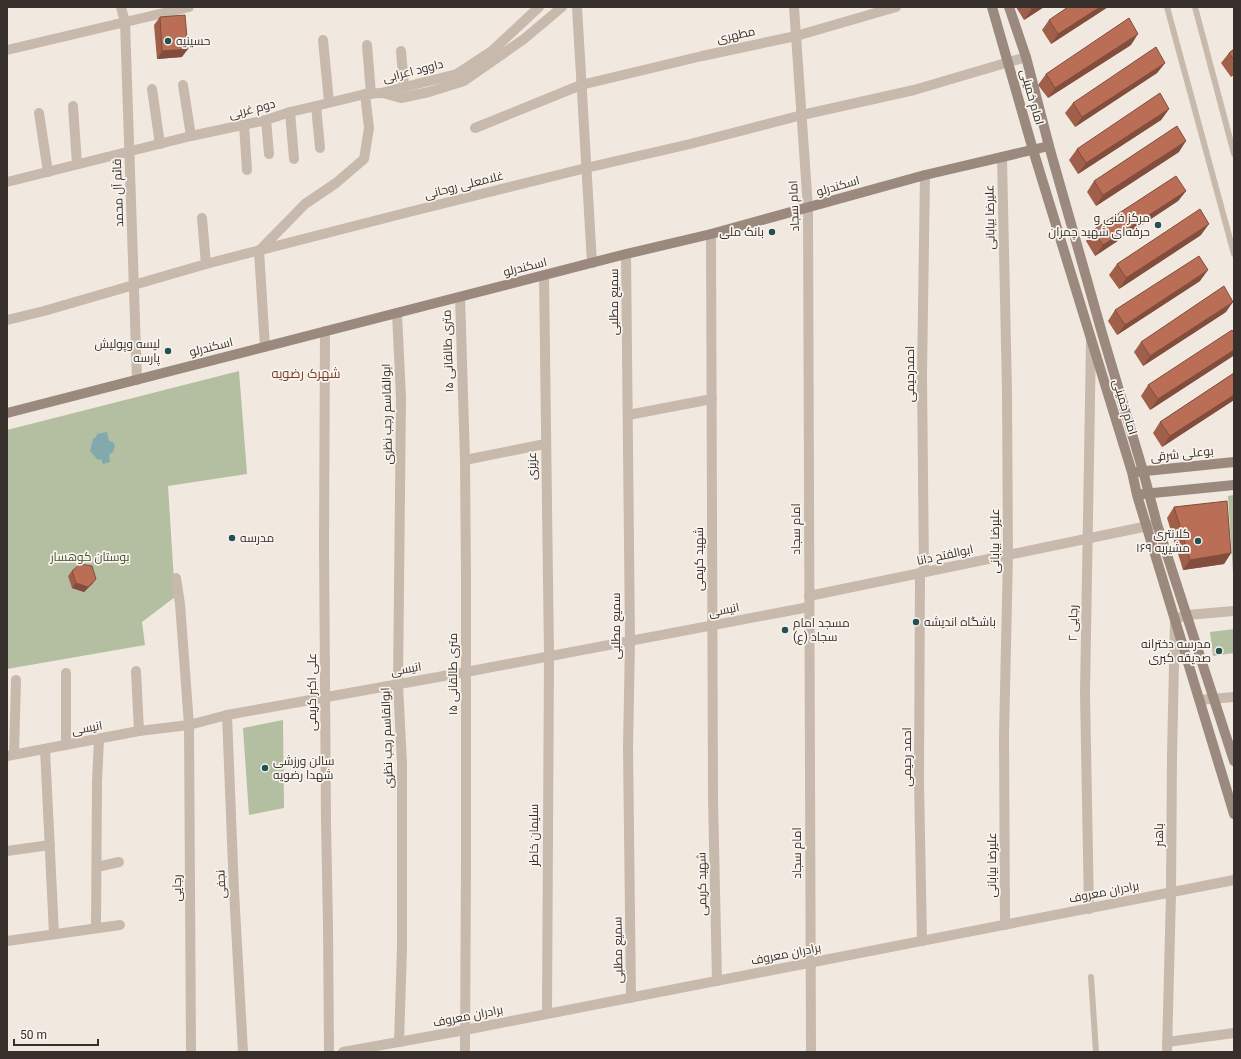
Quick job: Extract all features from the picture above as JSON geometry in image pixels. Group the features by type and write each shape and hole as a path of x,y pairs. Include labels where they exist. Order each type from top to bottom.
{"main road":[{"name":"امام خمینی","path":"992,7 1033,150 1132,472 1137,495 1200,700 1230,786 1234,814"},
{"name":"امام خمینی","path":"1009,7 1026,58 1049,146 1157,524 1234,761"},
{"name":"اسکندرلو","path":"7,413 626,254 711,234 924,175 1049,146"},
{"name":"بوعلی شرقی","path":"1132,472 1234,462"},
{"path":"1137,495 1234,485"}],"street":[{"name":"قائم آل محمد","path":"121,7 125,22 137,380"},
{"path":"7,50 125,22 164,16 189,7"},
{"name":"داوود اعرابی","path":"372,94 457,74 492,51 539,7"},
{"name":"داوود اعرابی","path":"372,94 401,98 429,92 464,81 524,39 562,7"},
{"path":"577,7 592,263"},
{"name":"امام سجاد","path":"794,7 808,208 811,1052"},
{"name":"مطهری","path":"476,128 581,85 702,56 796,36 896,7"},
{"path":"323,40 329,102"},
{"path":"265,347 259,251 305,204 336,183 364,159 372,94 367,44"},
{"path":"401,51 404,87"},
{"name":"غلامعلی روحانی","path":"7,320 44,311 206,264 586,168 690,144 802,115 914,90 1026,58"},
{"path":"183,84 191,136"},
{"path":"152,89 160,144"},
{"name":"دوم غربی","path":"7,182 191,136 266,120 329,102 372,94"},
{"path":"73,106 77,164"},
{"path":"316,106 320,148"},
{"path":"290,112 294,159"},
{"path":"39,113 48,172"},
{"path":"266,120 269,154"},
{"path":"244,125 247,170"},
{"name":"علیرضا بیابانی","path":"1002,158 1007,391 1008,555 1004,736 1005,925"},
{"name":"احمدرحیمی","path":"922,573 924,175"},
{"path":"202,218 206,264"},
{"name":"شهید کریمی","path":"711,234 713,799 717,981"},
{"name":"سمیع مطلبی","path":"626,254 630,641 628,748 631,998"},
{"name":"عزیزی","path":"544,275 545,444 549,656"},
{"name":"۱۵ متری طالقانی","path":"460,297 465,460 465,1052"},
{"name":"ابوالقاسم رجب نظری","path":"397,313 401,398 398,684 402,764 402,948 399,1042"},
{"name":"علی اکبر کریمی","path":"325,331 324,545 329,1052"},
{"name":"رجایی ۲","path":"1089,908 1085,693 1091,337"},
{"path":"628,415 712,399"},
{"path":"465,460 545,444"},
{"name":"ابوالفتح دانا","path":"809,596 1157,524"},
{"name":"احمد رحیمی","path":"922,573 920,782 922,941"},
{"name":"رجایی","path":"176,578 180,604 189,724 191,1052"},
{"name":"انیسی","path":"10,755 189,724 227,715 466,672 809,607"},
{"path":"1175,619 1187,615 1234,611"},
{"name":"باهنر","path":"1167,1047 1169,1024 1175,619"},
{"name":"سلیمان خاطر","path":"547,1014 549,656"},
{"path":"136,671 139,732"},
{"path":"66,673 66,745"},
{"path":"10,755 16,680"},
{"path":"1200,700 1234,697"},
{"name":"نجفی","path":"227,715 243,1052"},
{"path":"96,928 97,782 99,739"},
{"path":"45,749 54,934"},
{"path":"7,851 50,845"},
{"path":"97,866 119,862"},
{"name":"برادران معروف","path":"343,1052 631,998 1234,880"},
{"path":"7,941 120,925"},
{"path":"1167,1047 1234,1033"}],"lane":[{"path":"1167,7 1234,254"},
{"path":"1195,7 1234,154"},
{"path":"1091,977 1096,1052"}],"green space":[{"name":"بوستان کوهسار","path":"239,371 247,474 168,486 175,597 142,622 145,645 7,669 7,430"},
{"path":"1234,495 1234,573 1233,573 1228,496"},
{"path":"1234,629 1234,653 1213,656 1210,632"},
{"name":"سالن ورزشی شهدا رضویه","path":"283,720 284,808 249,815 243,728"}],"water":[{"path":"107,432 109,441 113,442 115,446 113,452 109,455 110,462 103,464 101,459 98,460 90,451 93,439 97,434"}],"building":[{"path":"1068,7 1100,7 1058,34 1049,20"},
{"path":"185,15 188,49 162,51 160,17"},
{"path":"1129,18 1138,34 1055,88 1046,74"},
{"path":"1156,47 1165,63 1082,117 1073,103"},
{"path":"1234,49 1234,60 1229,53"},
{"path":"1160,93 1169,109 1086,163 1077,149"},
{"path":"1177,126 1186,141 1103,195 1094,181"},
{"path":"1176,176 1186,191 1103,245 1093,230"},
{"path":"1200,209 1209,224 1126,278 1117,264"},
{"path":"1199,256 1208,270 1125,325 1115,310"},
{"path":"1224,286 1233,302 1150,356 1141,342"},
{"path":"1232,330 1234,333 1234,350 1158,399 1148,385"},
{"path":"1234,373 1234,395 1170,436 1160,422"},
{"name":"کلانتری ۱۶۹ مشیریه","path":"1227,501 1231,553 1190,560 1174,507"},
{"path":"80,564 92,566 96,579 88,587 76,583 72,571"}],"place":[{"name":"حسینیه","path":"168,41"},
{"name":"مرکز فنی و حرفه‌ای شهید چمران","path":"1158,225"},
{"name":"بانک ملی","path":"772,232"},
{"name":"لیسه وپولیش پارسه","path":"168,351"},
{"name":"مدرسه","path":"232,538"},
{"name":"کلانتری ۱۶۹ مشیریه","path":"1198,541"},
{"name":"باشگاه اندیشه","path":"916,622"},
{"name":"مسجد امام سجاد (ع)","path":"785,630"},
{"name":"مدرسه دخترانه صدیقه کبری","path":"1219,651"},
{"name":"سالن ورزشی شهدا رضویه","path":"265,768"}],"district":[{"name":"شهرک رضویه","path":"306,373"}]}
